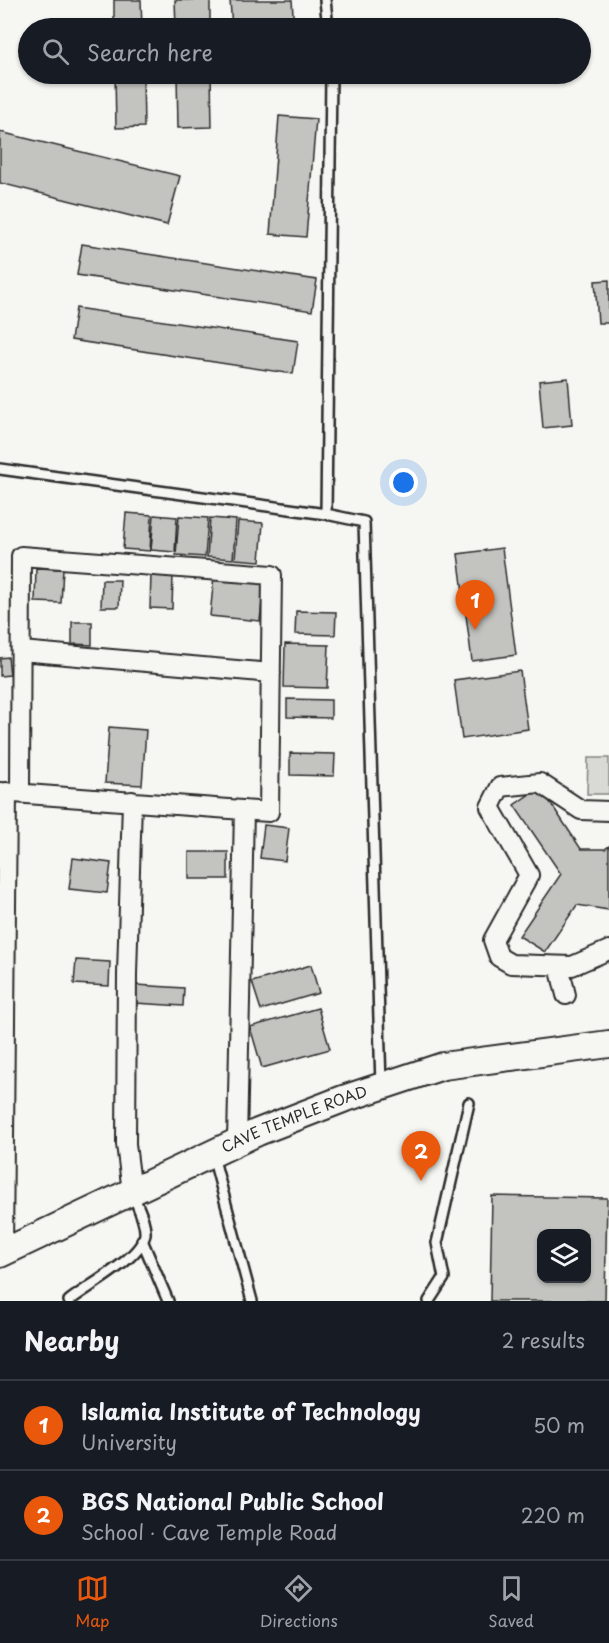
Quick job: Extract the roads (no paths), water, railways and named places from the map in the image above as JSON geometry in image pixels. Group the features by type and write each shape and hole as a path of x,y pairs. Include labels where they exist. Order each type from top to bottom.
{"main road":[{"name":"CAVE TEMPLE ROAD","path":"1,1254 237,1142 343,1099 442,1066 609,1044"}],"street":[{"path":"1,1254 9,792 21,651 21,556 272,575 269,812 9,792"},
{"path":"21,651 271,673"},
{"path":"609,811 581,810 540,783 500,787 490,807 529,875 493,940 499,957 511,964 572,966 609,950"},
{"path":"132,801 126,974 126,1144 132,1192"},
{"path":"237,1142 244,810"},
{"path":"559,966 566,995"}],"lane":[{"path":"325,0 327,18"},
{"path":"326,514 332,84"},
{"path":"0,469 326,514 364,522 381,1086"},
{"path":"429,1301 444,1278 437,1244 469,1103"},
{"path":"212,1154 252,1301"},
{"path":"69,1301 127,1261 145,1235 143,1221 132,1192"},
{"path":"142,1240 168,1301"}],"place":[{"name":"Islamia Institute of Technology","path":"475,630"},
{"name":"BGS National Public School","path":"421,1181"}]}
